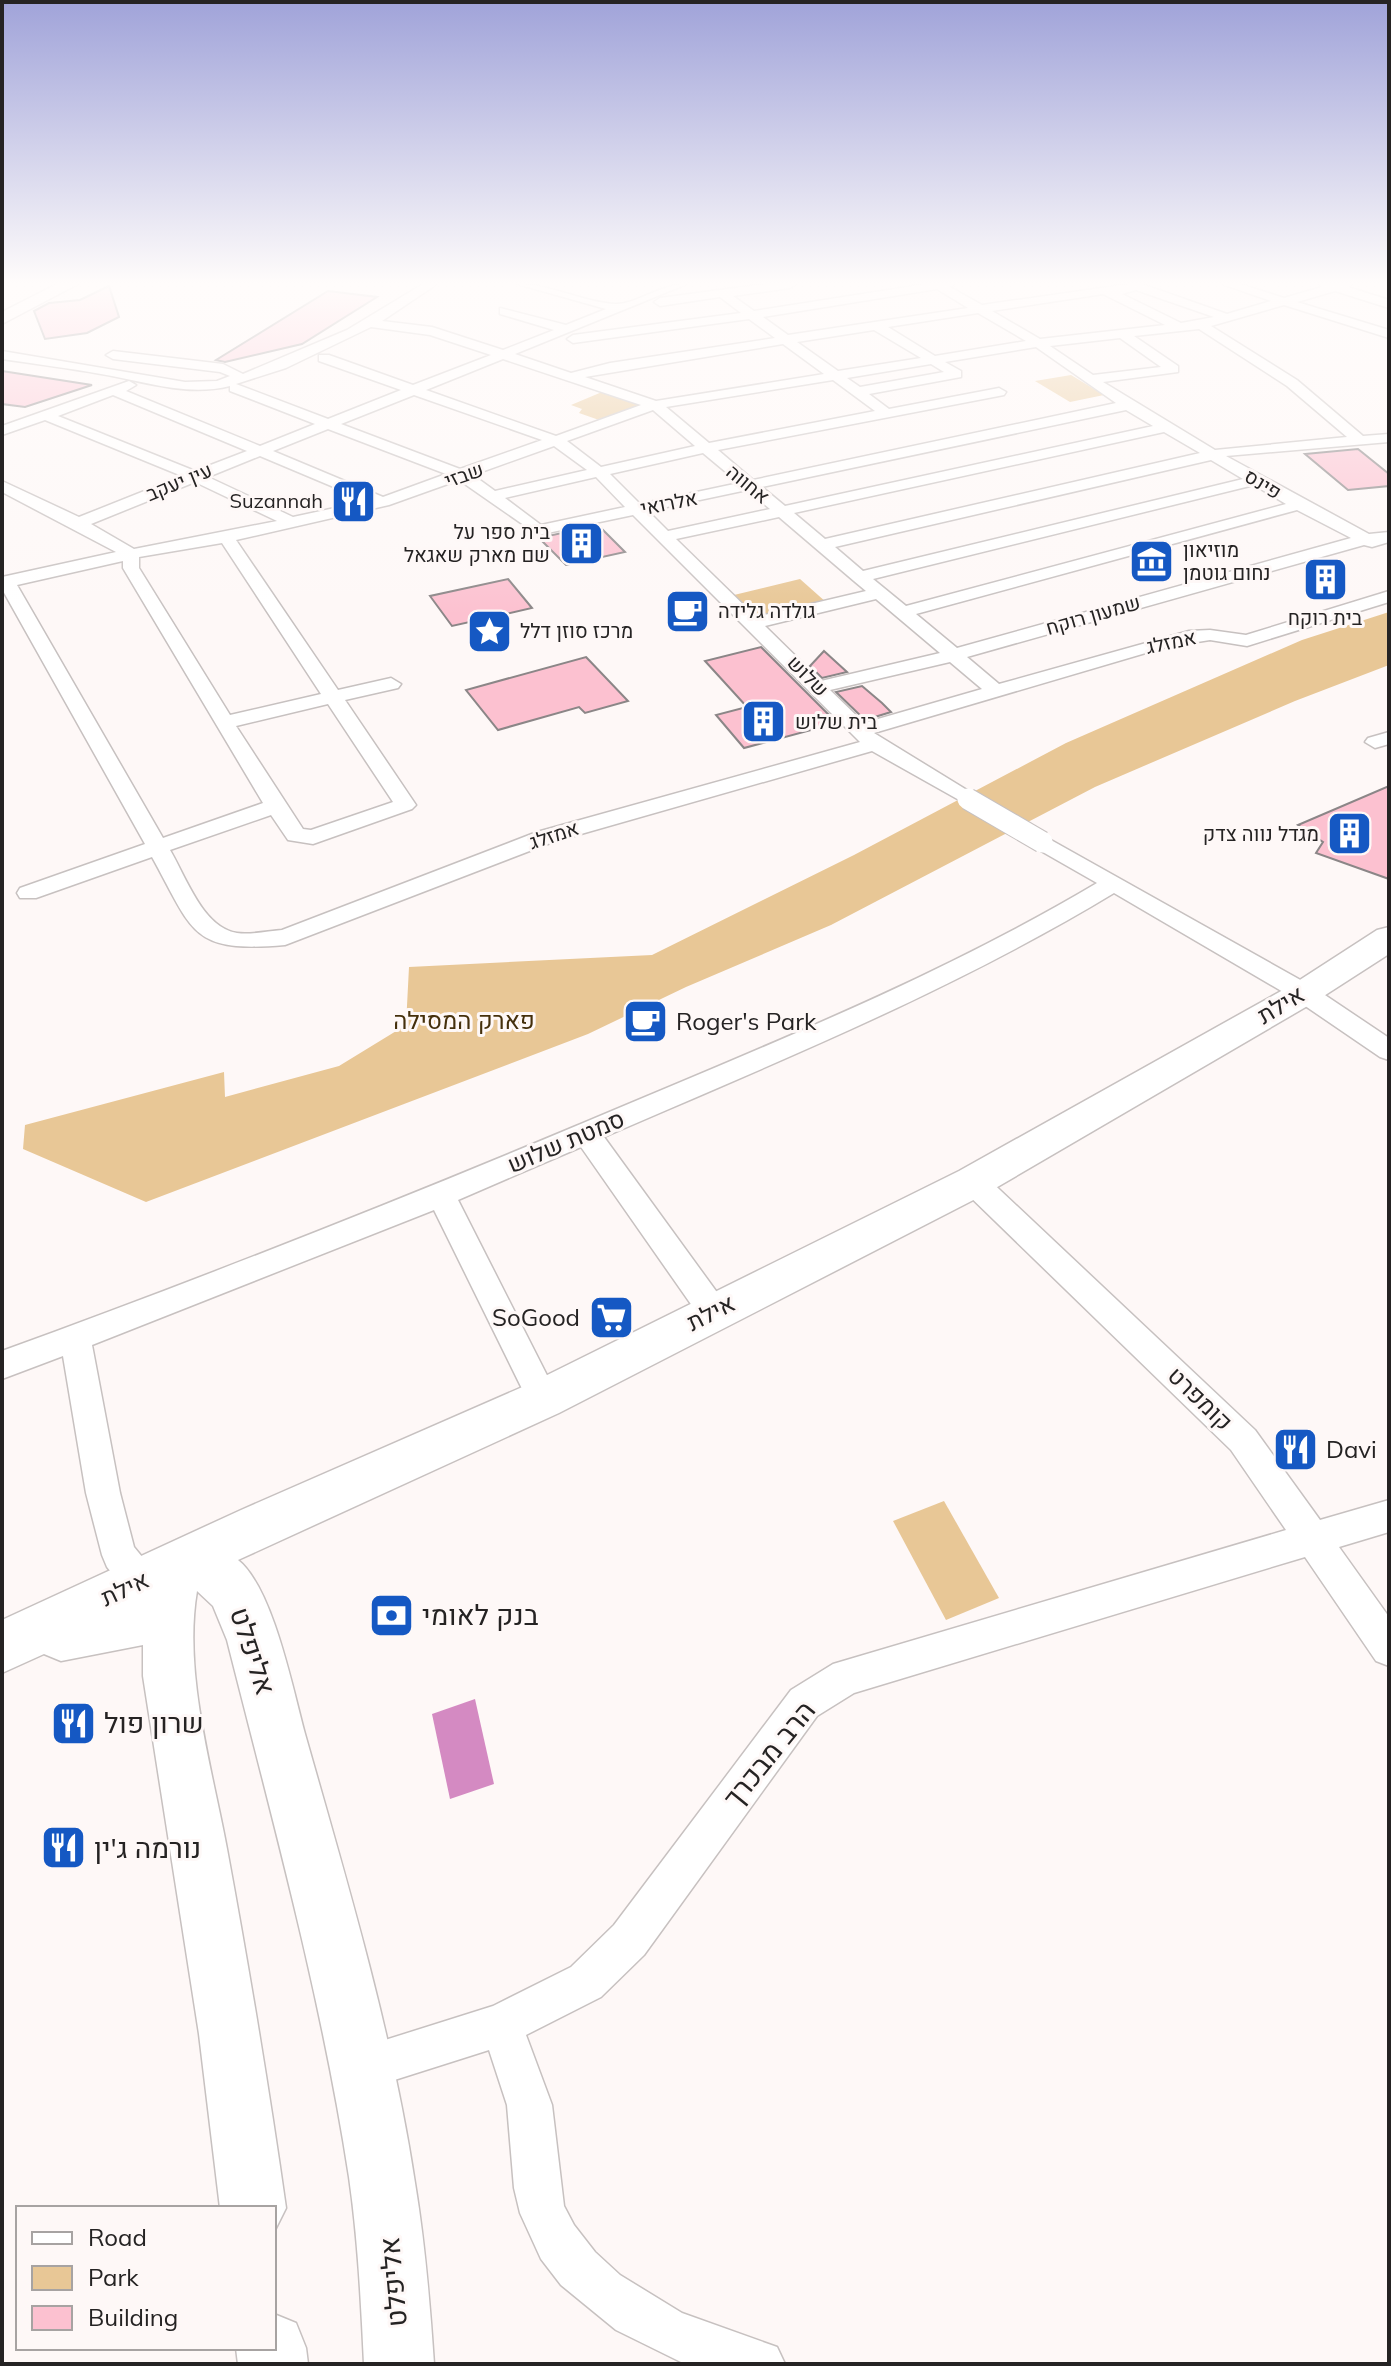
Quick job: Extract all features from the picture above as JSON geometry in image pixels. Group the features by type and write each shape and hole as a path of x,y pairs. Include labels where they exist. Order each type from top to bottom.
{"street":[{"path":"2,431 100,394"},
{"path":"123,394 383,502"},
{"path":"262,394 464,476 494,496 704,448 985,394"},
{"name":"עין יעקב","path":"78,523 400,394"},
{"name":"שלוש","path":"428,394 557,441 600,473 868,737 968,799 1304,993 1389,1051"},
{"name":"אחווה","path":"622,394 655,405 950,656 995,690"},
{"name":"שבזי","path":"3,583 383,502 464,476 655,405 716,394"},
{"path":"860,394 885,412"},
{"name":"פינס","path":"1114,394 1299,505 1389,553"},
{"path":"1305,394 1359,440"},
{"name":"אלרואי","path":"494,496 538,530 1128,405"},
{"path":"44,415 194,476 271,510 290,522"},
{"path":"665,537 1166,427"},
{"path":"822,545 1214,455 1253,448 1389,438"},
{"path":"860,577 1256,480"},
{"path":"2,486 78,523 131,554 131,568 275,806 296,835 313,837 405,805 226,537"},
{"path":"901,613 1299,505"},
{"name":"שמעון רוקח","path":"819,687 950,656 1366,539 1389,537"},
{"path":"3,583 15,597 157,848"},
{"path":"754,623 878,593"},
{"name":"אמזלג","path":"157,848 205,928 219,936 239,941 285,937 545,837 868,737 995,690 1189,636 1210,635 1247,641 1389,596"},
{"path":"226,722 391,684"},
{"path":"28,893 275,806"},
{"name":"סמטת שלוש","path":"2,1365 441,1195 855,1019 1024,937 1114,883"},
{"name":"אילת","path":"6,1646 164,1586 973,1182 1304,993 1389,938"},
{"path":"586,1133 713,1311"},
{"name":"קומפרט","path":"973,1182 1243,1440 1389,1648"},
{"path":"441,1195 543,1399"},
{"path":"75,1339 103,1493 119,1555 164,1586 169,1676 230,2034 253,2206"},
{"name":"הרב מבכרך","path":"363,2068 500,2025 586,1982 629,1940 777,1737 804,1703 823,1688 846,1677 1389,1516"},
{"name":"אליפלט","path":"164,1586 215,1572 231,1587 253,1640 363,2068 383,2179 399,2364"},
{"path":"500,2025 525,2085 532,2118 532,2166 543,2214 565,2255 600,2290 656,2326 726,2357 760,2364"}],"green space":[{"path":"596,394 610,394 643,405 599,420 579,413 582,409 571,405"},
{"path":"1057,394 1104,395 1070,402"},
{"path":"800,579 827,603 760,619 734,595"},
{"name":"פארק המסילה","path":"1389,612 1389,665 1295,701 1095,787 831,925 686,987 588,1034 146,1202 23,1149 25,1125 224,1072 225,1097 339,1066 406,1025 409,967 652,955 854,855 1066,743 1302,640"},
{"path":"944,1501 999,1598 946,1620 893,1521"}],"shaded area":[{"path":"475,1699 494,1784 450,1799 432,1714"}],"building":[{"path":"2,394 63,394 25,407 2,404"},
{"path":"1358,449 1389,474 1389,486 1348,490 1305,454"},
{"name":"בית ספר על שם מארק שאגאל","path":"598,525 625,552 566,565 539,538"},
{"path":"508,579 532,608 452,626 430,596"},
{"path":"761,647 837,723 744,748 716,715 747,707 705,661"},
{"path":"824,651 847,672 822,678 810,666"},
{"name":"מרכז סוזן דלל","path":"586,657 628,701 585,713 579,707 498,730 466,690"},
{"path":"862,686 891,712 865,720 836,692"},
{"name":"מגדל נווה צדק","path":"1389,786 1389,879 1316,853 1323,842 1298,825"}],"place":[{"name":"Suzannah","path":"354,501"},
{"name":"בית ספר על שם מארק שאגאל","path":"581,544"},
{"name":"מוזיאון נחום גוטמן","path":"1152,561"},
{"name":"בית רוקח","path":"1325,579"},
{"name":"גולדה גלידה","path":"687,611"},
{"name":"מרכז סוזן דלל","path":"489,631"},
{"name":"בית שלוש","path":"764,722"},
{"name":"מגדל נווה צדק","path":"1350,834"},
{"name":"Roger's Park","path":"645,1022"},
{"name":"SoGood","path":"611,1318"},
{"name":"Davi","path":"1295,1450"},
{"name":"בנק לאומי","path":"391,1615"},
{"name":"שרון פול","path":"73,1723"},
{"name":"נורמה ג'ין","path":"63,1848"}]}
